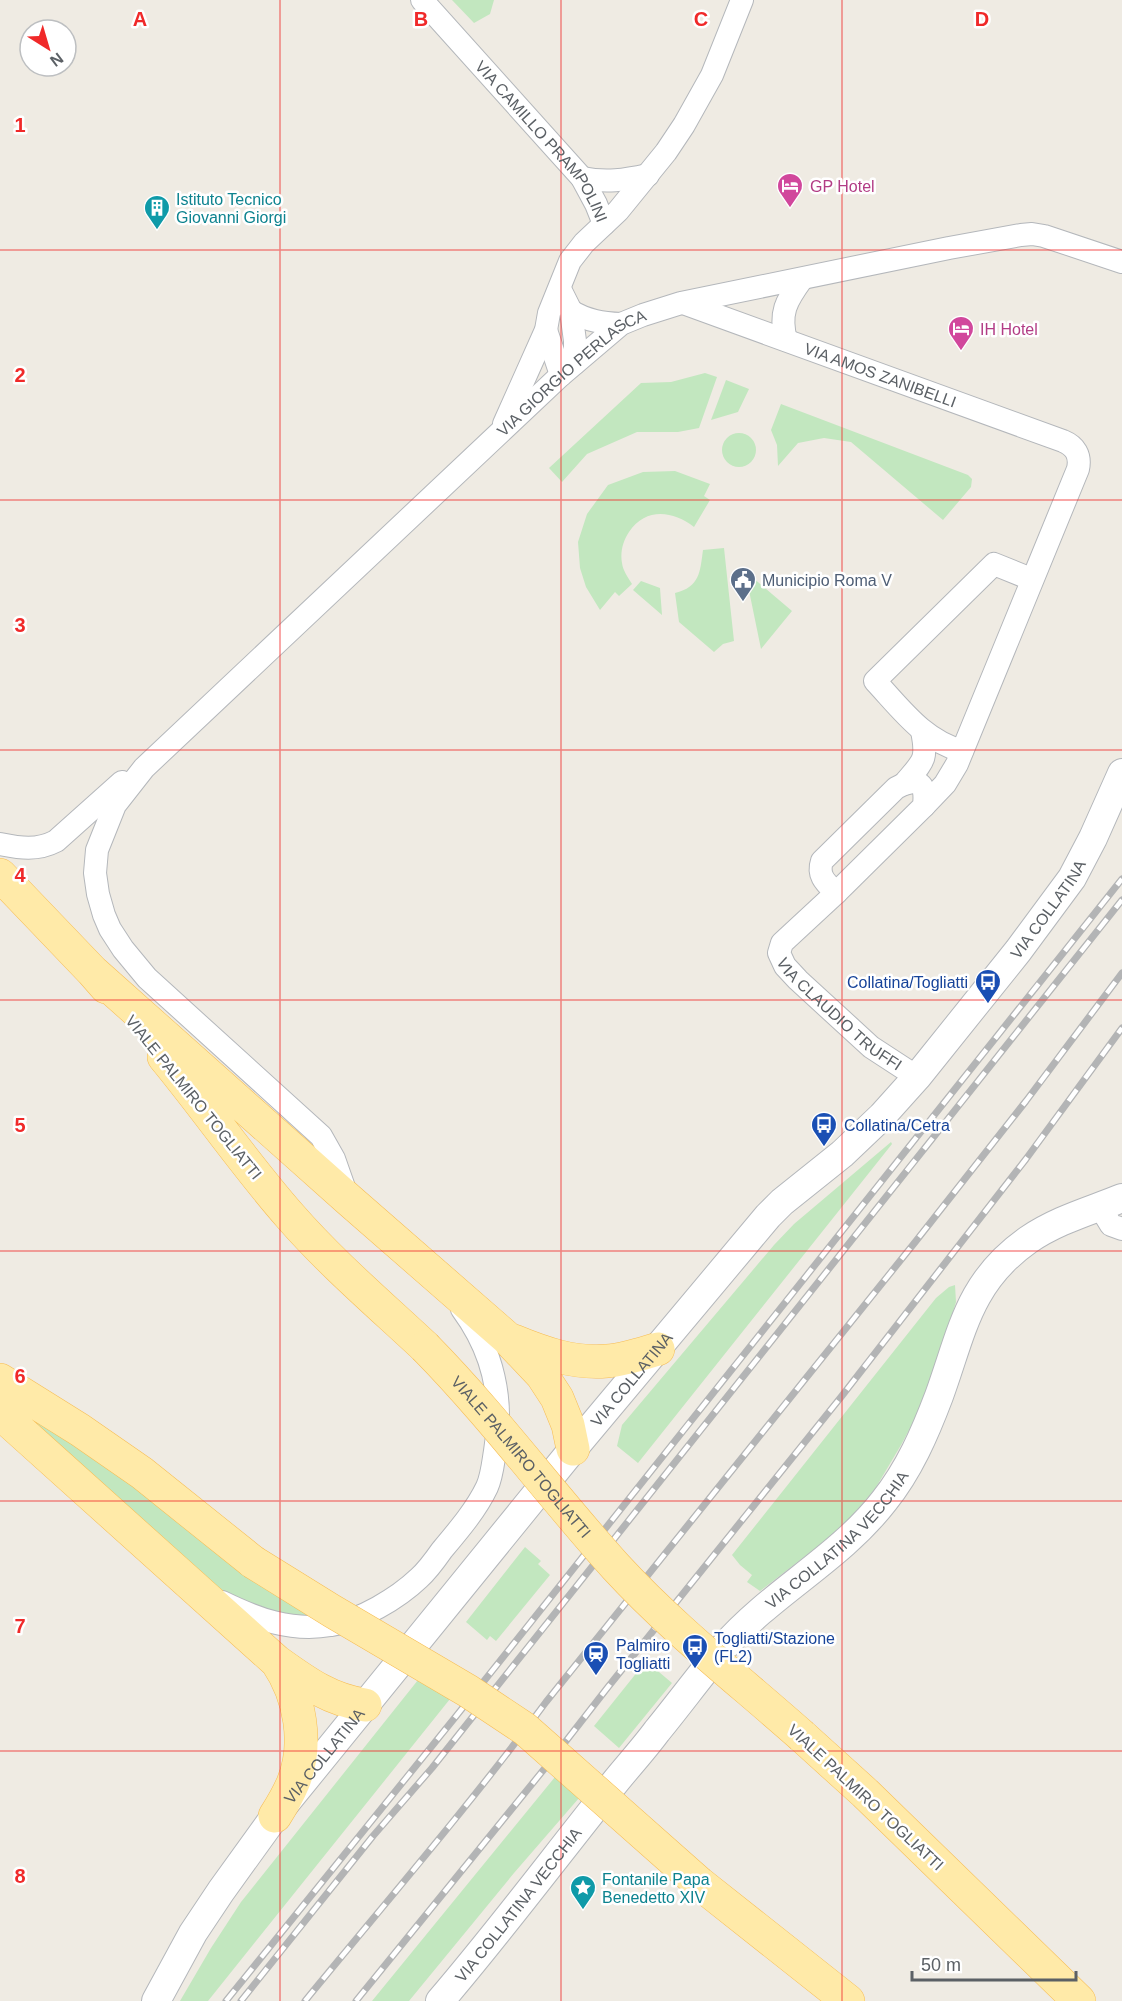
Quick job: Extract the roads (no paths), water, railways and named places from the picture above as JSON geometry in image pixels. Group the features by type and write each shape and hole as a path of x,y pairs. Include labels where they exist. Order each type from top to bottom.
{"main road":[{"name":"VIALE PALMIRO TOGLIATTI","path":"0,875 92,970 200,1100 289,1215 333,1261 425,1347 483,1409 550,1492 624,1575 659,1610 874,1802 1079,2001"},
{"path":"92,970 506,1337 542,1376 557,1398 568,1425 573,1449"},
{"path":"506,1337 563,1358 586,1361 615,1360 658,1349"},
{"path":"0,1380 80,1430 142,1473 253,1562 468,1691 525,1729 699,1883 848,2001"},
{"path":"0,1413 276,1661 313,1687 332,1697 365,1705"},
{"path":"275,1816 294,1781 300,1744 300,1719 295,1700 285,1675 276,1661"}],"street":[{"name":"VIA CAMILLO PRAMPOLINI","path":"422,0 582,178 604,224 584,243 570,261 549,313 546,330 500,433"},
{"path":"604,224 618,211 666,152 698,103 728,38 742,0"},
{"path":"582,178 612,182 648,175"},
{"name":"VIA GIORGIO PERLASCA","path":"144,768 568,369 621,324 681,303 949,248 1032,234 1122,262"},
{"path":"786,340 784,313 789,298 802,279"},
{"path":"560,289 571,311 575,341 568,369"},
{"name":"VIA AMOS ZANIBELLI","path":"681,303 1063,441 1071,445 1077,453"},
{"path":"571,311 593,321 621,324"},
{"path":"546,330 568,369"},
{"name":"VIA CLAUDIO TRUFFI","path":"917,1077 871,1047 798,980 785,966 778,953 782,943 836,893 951,776 1078,469 1077,453"},
{"path":"962,750 938,742 922,731 875,681 994,564 1031,579"},
{"path":"836,893 823,879 819,870 822,861 888,796 904,784 925,758 926,750 922,731"},
{"path":"0,844 37,848 56,842 122,782 144,768"},
{"path":"144,768 115,805 97,850 96,887 110,929 133,962 172,1003 321,1136 334,1160 349,1200"},
{"name":"VIA COLLATINA","path":"156,2001 193,1933 275,1816 573,1449 768,1216 859,1138 894,1103 1018,951 1062,893 1093,838 1122,772"},
{"path":"904,784 917,782 922,786 925,792 924,806"},
{"path":"1111,1202 1111,1225 1122,1229"},
{"name":"VIA COLLATINA VECCHIA","path":"440,2001 724,1647 766,1607 842,1545 885,1500 900,1479 925,1431 970,1307 997,1268 1014,1251 1038,1234 1058,1223 1111,1202"},
{"path":"198,1592 272,1623 311,1627 339,1624 375,1609 411,1586 453,1536 489,1482 499,1427 499,1408 492,1369 481,1339 463,1310 435,1275"}],"railway":[{"path":"226,2001 457,1715 1122,879"},
{"path":"241,2001 373,1836 432,1768 1122,900"},
{"path":"305,2001 458,1816 546,1702 916,1241 1026,1101 1122,973"},
{"path":"356,2001 841,1397 1026,1159 1122,1028"}],"place":[{"name":"GP Hotel","path":"790,209"},
{"name":"Istituto Tecnico Giovanni Giorgi","path":"157,231"},
{"name":"IH Hotel","path":"961,352"},
{"name":"Municipio Roma V","path":"743,603"},
{"name":"Collatina/Togliatti","path":"988,1005"},
{"name":"Collatina/Cetra","path":"824,1148"},
{"name":"Togliatti/Stazione (FL2)","path":"695,1670"},
{"name":"Palmiro Togliatti","path":"596,1677"},
{"name":"Fontanile Papa Benedetto XIV","path":"583,1911"}]}
